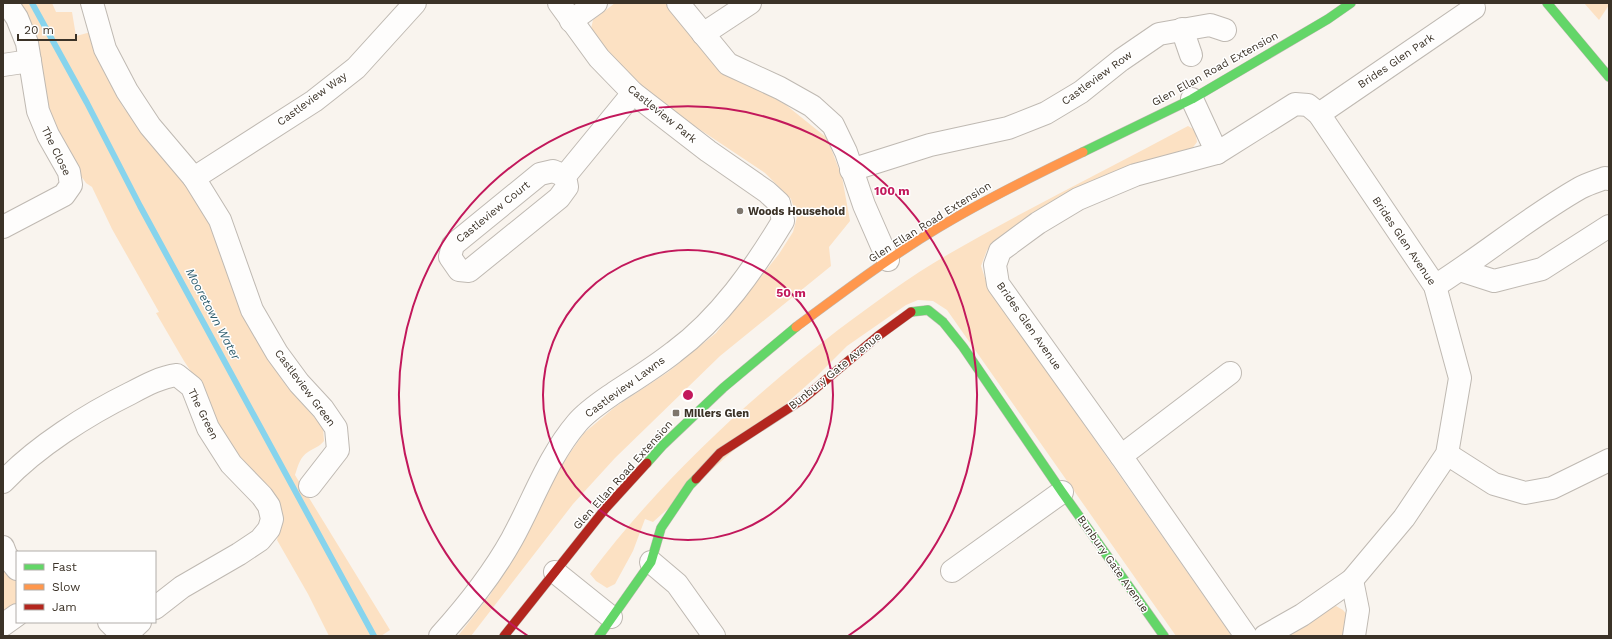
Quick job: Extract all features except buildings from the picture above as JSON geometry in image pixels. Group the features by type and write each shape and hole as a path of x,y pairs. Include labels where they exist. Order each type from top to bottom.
{"street":[{"name":"The Close","path":"3,227 64,194 71,185 69,172 48,135 38,111 27,43 17,18 7,3"},
{"name":"Castleview Green","path":"92,3 105,49 127,90 150,126 194,178 220,220 252,310 277,353 299,383 323,409 336,428 338,450 310,486"},
{"name":"Castleview Way","path":"194,178 314,101 350,72 414,3"},
{"name":"Castleview Park","path":"559,3 599,58 633,93 708,150 767,192"},
{"path":"571,21 596,3"},
{"path":"678,3 728,64 780,88 812,106 833,125 846,152 864,205 888,260"},
{"path":"703,34 750,3"},
{"name":"Glen Ellan Road Extension","path":"504,636 605,509 663,446 723,388 792,330 888,260 938,228 1012,186 1192,98 1328,19 1351,3"},
{"path":"1547,3 1609,77"},
{"name":"Brides Glen Park","path":"1319,114 1462,9"},
{"name":"Castleview Row","path":"851,170 930,145 1008,128 1040,115 1081,92 1121,60 1159,34 1210,25 1225,30"},
{"path":"1182,29 1191,55"},
{"path":"3,65 30,61"},
{"name":"Castleview Court","path":"565,176 553,171 540,174 452,245 450,257 459,270 470,271 559,198 567,187 565,176 633,93"},
{"path":"1192,98 1216,153"},
{"name":"Brides Glen Avenue","path":"1246,636 1121,456 998,284 994,265 1000,251 1038,223 1078,199 1135,175 1216,153 1295,104 1308,105 1319,114 1435,286 1460,378 1447,454 1404,518 1352,580 1302,615 1265,636"},
{"path":"1435,286 1581,188 1605,178 1609,179"},
{"name":"Castleview Lawns","path":"440,636 467,607 489,576 512,540 559,449 577,423 599,404 674,352 702,330 726,304 783,221 779,203 767,192"},
{"path":"1460,270 1494,281 1542,268 1609,226"},
{"name":"Bunbury Gate Avenue","path":"599,636 651,562 661,528 690,485 720,453 803,399 878,336 912,312 928,310 944,322 1164,636"},
{"path":"1121,456 1230,373"},
{"name":"The Green","path":"3,482 48,444 76,424 122,397 166,377 177,375 186,381 192,387 208,428 231,464 262,496 269,506 272,519 269,529 260,540 182,587 156,607"},
{"path":"1447,454 1494,484 1525,493 1552,488 1609,460"},
{"path":"952,571 1062,492"},
{"path":"3,547 6,555 16,568"},
{"path":"651,562 677,584 714,636"},
{"path":"555,572 611,617"},
{"path":"1352,580 1358,610 1354,636"},
{"path":"3,625 16,616"},
{"path":"110,623 124,636 139,623"}],"shaded area":[{"path":"18,3 52,3 56,12 72,12 76,36 91,32 108,77 123,107 200,204 217,235 239,304 254,336 288,388 323,427 324,441 303,456 295,475 390,630 381,636 329,636 308,594 277,540 282,517 216,427 200,385 156,313 159,312 112,229 92,187 86,183 81,176 52,122"},
{"path":"615,3 666,3 705,54 723,71 735,76 786,105 827,138 842,177 850,221 829,247 831,266 720,356 615,458 573,504 471,636 458,636 490,595 540,509 558,470 584,433 615,407 668,372 716,333 779,254 793,232 797,217 791,199 765,173 672,111 641,85 597,42 591,29 593,20"},
{"path":"1584,3 1609,3 1609,5 1599,20"},
{"path":"1188,126 1195,130 1197,142 1191,150 1022,221 987,250 981,266 988,287 1231,636 1176,636 947,310 933,301 918,300 906,305 847,346 816,377 653,522 645,519 633,551 615,584 607,588 596,581 590,574 617,539 646,506 706,443 770,385 838,330 933,263 1037,205"},
{"path":"3,560 16,574 16,604 3,615"},
{"path":"1336,606 1343,610 1349,617 1347,636 1288,636 1323,612"}],"waterway":[{"name":"Mooretown Water","path":"32,3 87,103 140,206 374,636"}],"traffic: fast":[{"path":"1083,152 1192,99 1328,19 1351,3"},
{"path":"1547,3 1609,77"},
{"path":"911,312 928,310 943,322 963,347 1062,492 1164,636"},
{"path":"647,463 663,445 723,388 796,327"},
{"path":"599,636 651,562 661,528 690,485 696,479"}],"traffic: slow":[{"path":"796,327 919,239 991,198 1083,152"}],"traffic: jam":[{"path":"696,479 720,453 803,399 878,336 911,312"},
{"path":"504,636 605,509 647,463"}],"place":[{"name":"Woods Household","path":"740,211"},
{"name":"Millers Glen","path":"676,413"}]}
